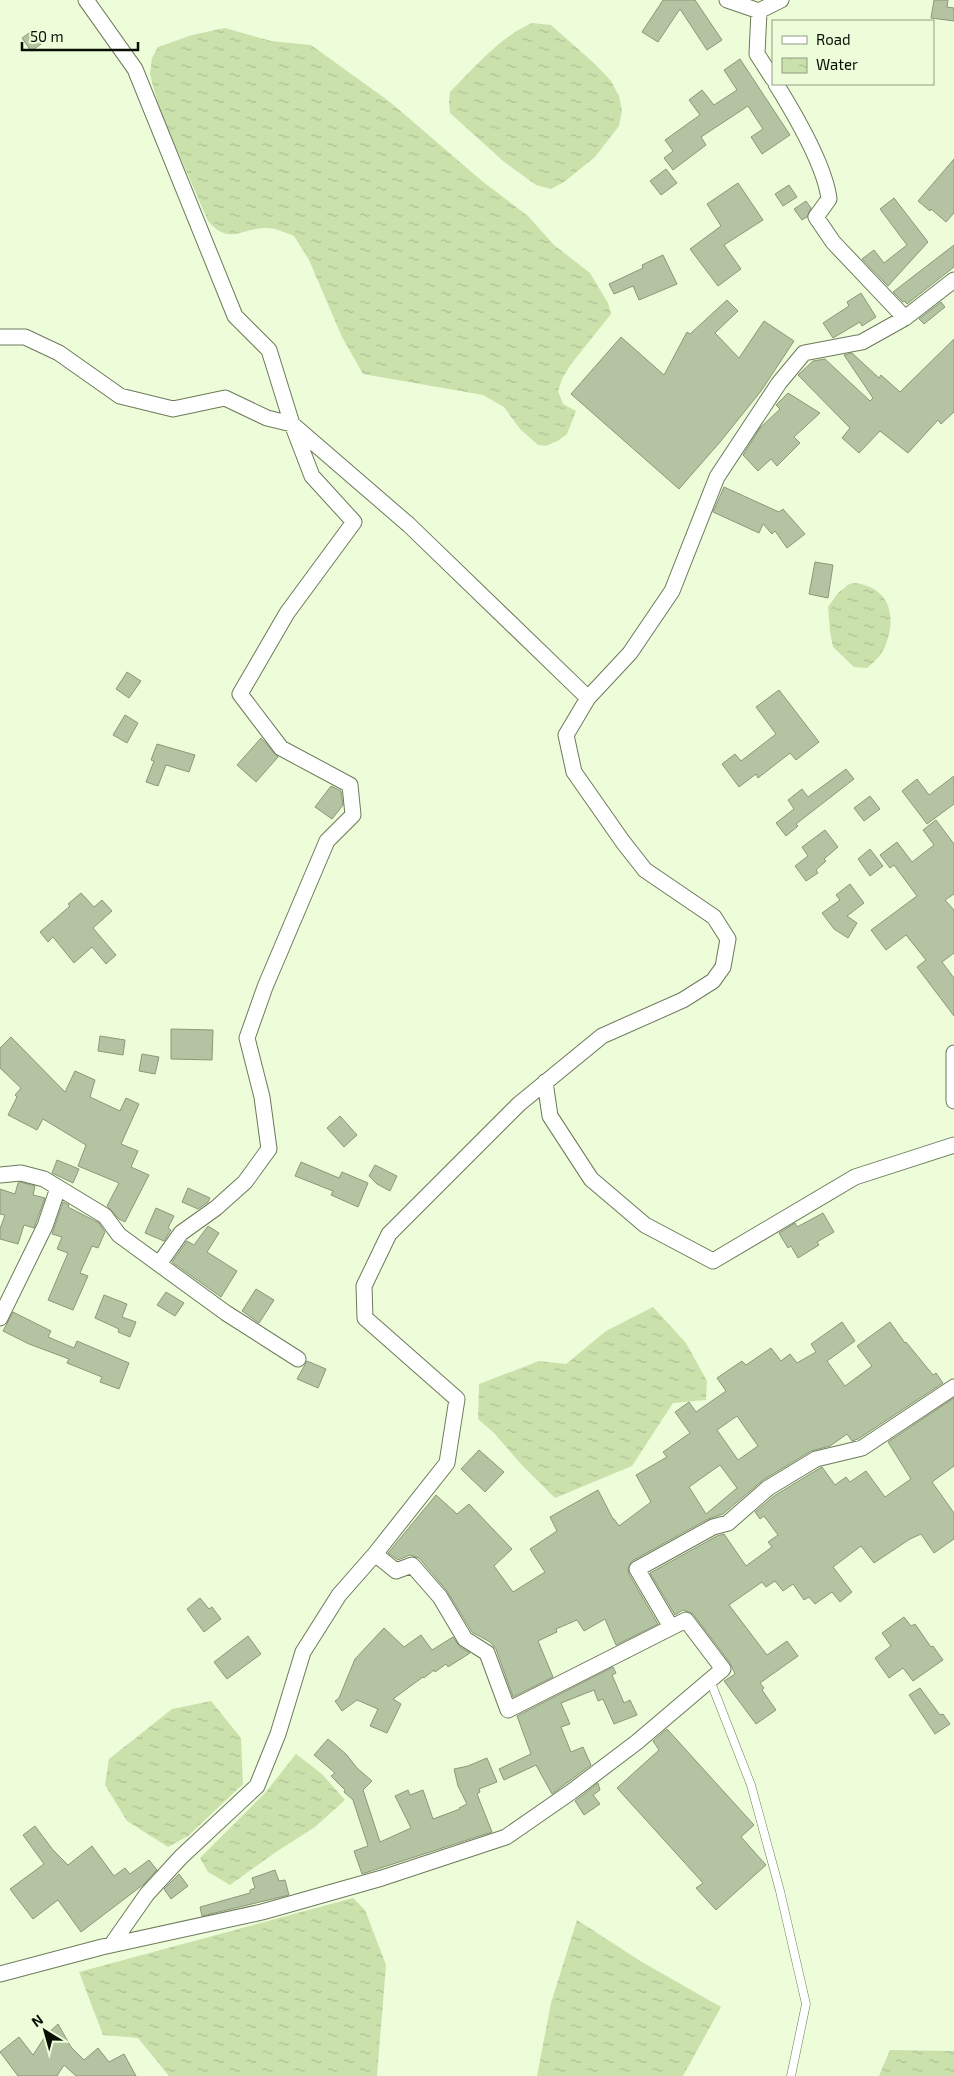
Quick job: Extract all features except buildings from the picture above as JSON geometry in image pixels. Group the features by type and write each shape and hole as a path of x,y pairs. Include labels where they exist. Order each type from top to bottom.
{"street":[{"path":"86,0 135,69 235,316 269,350 292,424 312,476 354,522 286,613 240,694 281,748 350,785 353,815 327,841 265,987 246,1038 262,1097 269,1149 245,1182 216,1208 181,1233 159,1264"},
{"path":"727,0 759,11 781,0"},
{"path":"759,11 757,54 772,77"},
{"path":"777,85 797,118 828,186 829,199 816,217 833,242 905,318"},
{"path":"112,1944 147,1894 175,1863 257,1786 278,1734 303,1652 339,1595 375,1554 447,1463 457,1399 365,1318 364,1286 389,1234 519,1104 602,1036 683,1000 713,981 723,967 728,939 714,917 645,870 618,836 574,772 566,734 588,698 630,653 672,591 717,477 779,383 804,353 862,342 905,318 954,280"},
{"path":"0,337 26,336 59,352 120,396 172,409 224,398 267,418 292,424 409,525 588,698"},
{"path":"954,1053 954,1100"},
{"path":"545,1082 550,1116 591,1179 646,1225 713,1261 855,1177 954,1145"},
{"path":"0,1175 21,1173 44,1179 105,1216 119,1235 226,1312 298,1359"},
{"path":"0,1318 45,1226 58,1188"},
{"path":"671,1628 637,1570 713,1527 728,1522 768,1488 816,1459 862,1448 954,1387"},
{"path":"0,1974 112,1944 271,1909 382,1878 506,1837 638,1742 723,1670 686,1620 508,1710 487,1654 465,1639 440,1597 412,1565 396,1571 375,1554"}],"lane":[{"path":"710,1680 751,1785 780,1891 806,2004 791,2076"}],"water":[{"path":"532,23 551,25 595,64 611,81 619,96 622,111 619,126 595,157 564,182 551,189 536,185 503,161 450,113 450,92 499,44"},
{"path":"225,28 271,41 311,45 390,102 482,181 528,216 554,245 590,273 608,303 611,314 563,377 558,391 563,404 576,411 567,434 546,446 538,445 520,429 504,407 483,395 363,374 342,337 309,260 294,236 267,228 236,234 223,233 208,221 161,113 150,74 152,58 158,47 192,35"},
{"path":"856,583 867,586 883,597 888,604 890,613 891,623 885,648 867,668 854,667 833,647 830,632 828,607 838,593 849,584"},
{"path":"653,1307 686,1343 707,1381 706,1400 673,1403 632,1466 555,1498 520,1463 494,1433 478,1419 479,1384 539,1361 566,1364 606,1331"},
{"path":"211,1701 241,1738 243,1784 188,1836 168,1847 127,1821 105,1785 109,1759 172,1709"},
{"path":"296,1754 322,1774 345,1800 315,1827 230,1885 208,1872 200,1858 265,1793"},
{"path":"353,1898 365,1910 386,1965 377,2076 169,2076 138,2038 103,2035 79,1972"},
{"path":"577,1920 642,1962 721,2007 683,2076 537,2076 551,2003"},
{"path":"890,2050 954,2051 954,2076 879,2076"}]}
